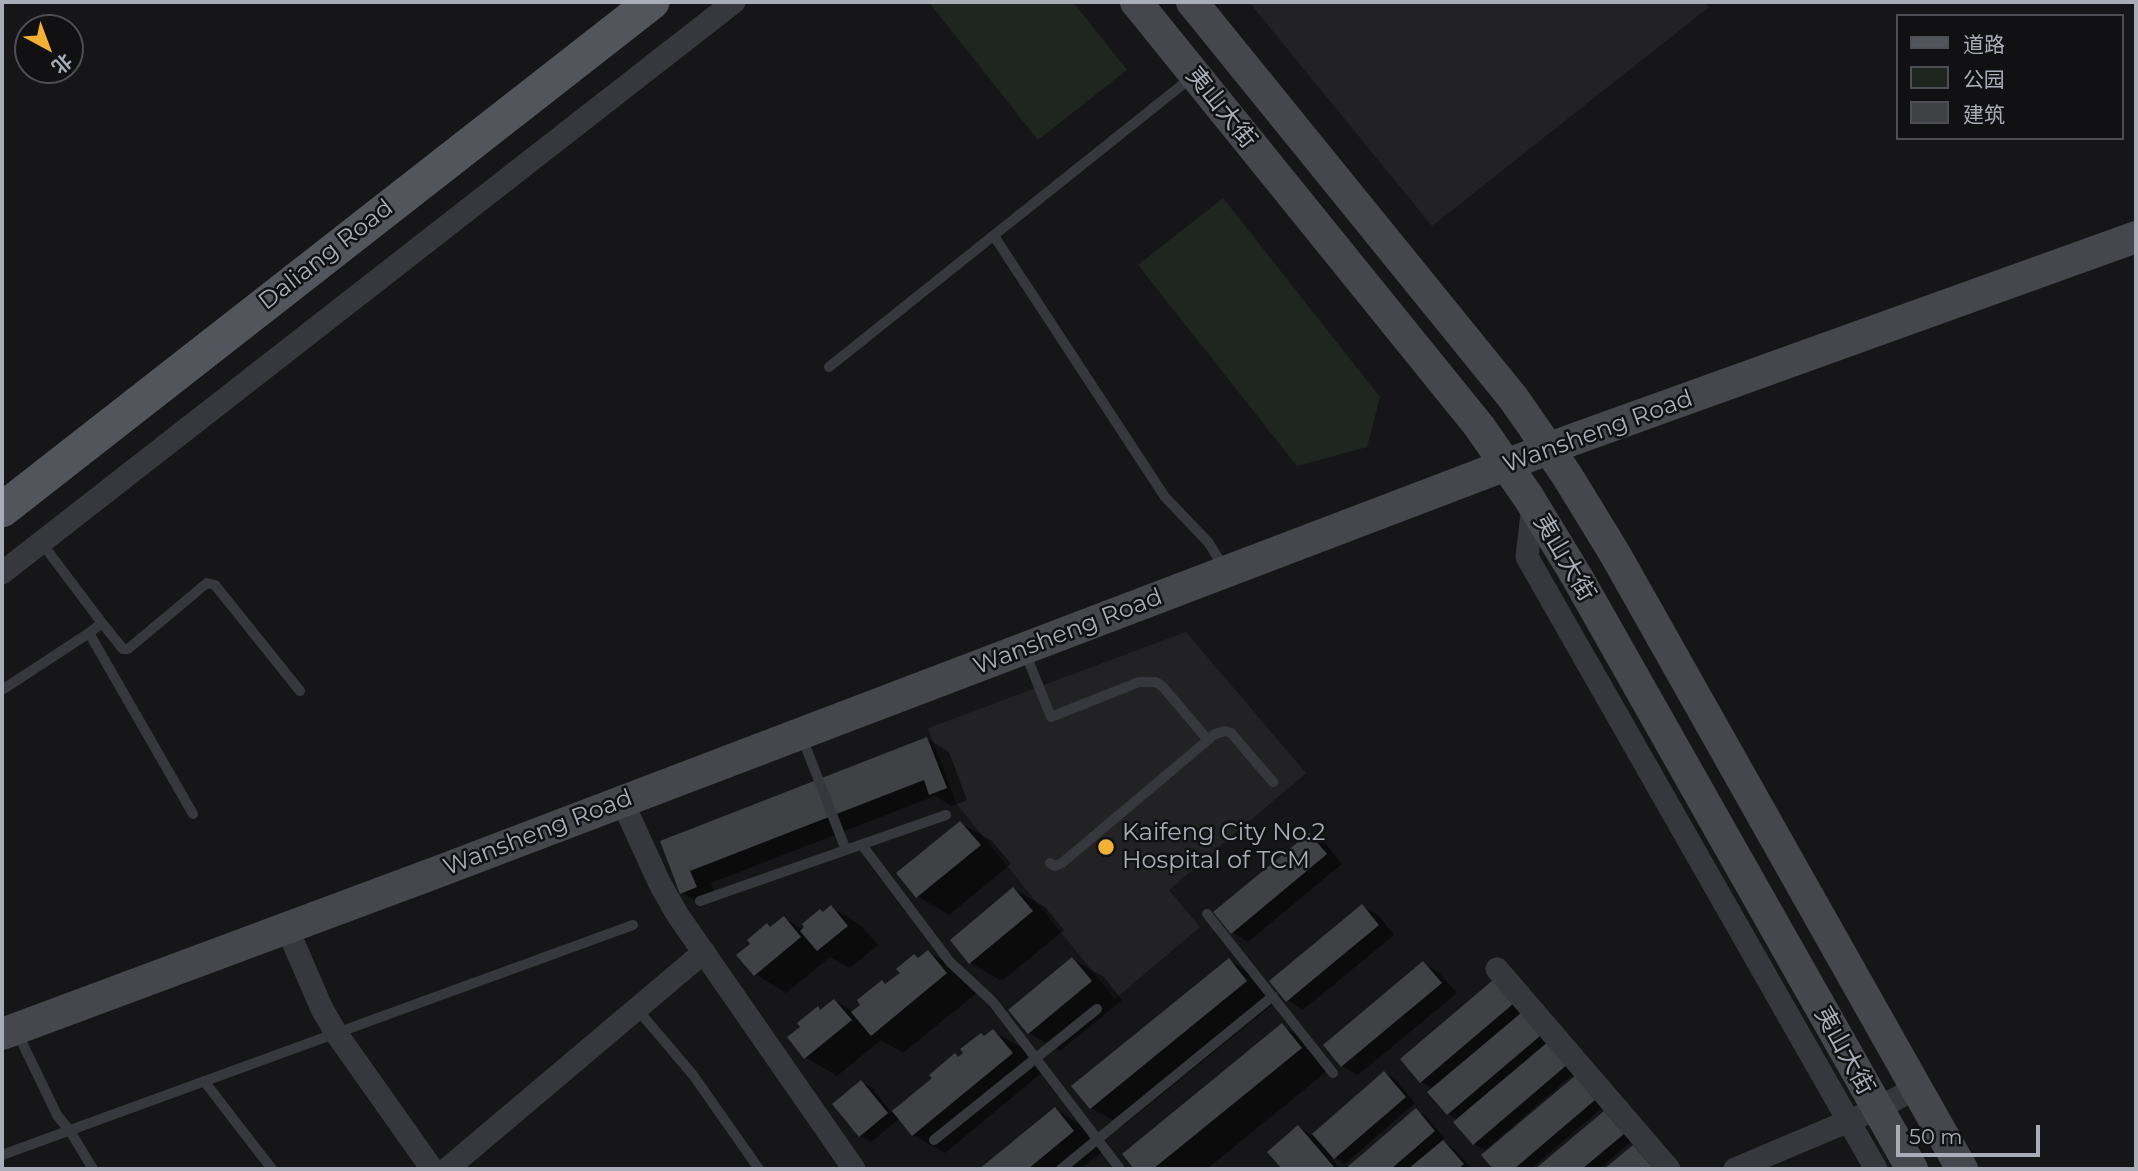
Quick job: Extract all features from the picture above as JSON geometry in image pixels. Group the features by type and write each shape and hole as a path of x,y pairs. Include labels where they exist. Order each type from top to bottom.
{"main road":[{"name":"Daliang Road","path":"2,479 612,2"},
{"name":"Daliang Road","path":"2,510 652,2"},
{"name":"夷山大街","path":"1136,2 1479,426 1533,505 1577,577 1912,1169"},
{"name":"夷山大街","path":"1192,2 1514,399 1549,449 1615,554 1962,1169"},
{"name":"Wansheng Road","path":"9,1031 1506,465 2136,237"}],"street":[{"path":"2,573 734,2"},
{"path":"1533,505 1527,557 1876,1169"},
{"path":"622,801 677,915 854,1169"},
{"path":"287,928 322,1009 336,1033 432,1169"},
{"path":"447,1169 704,952"},
{"path":"1497,969 1669,1169"},
{"path":"1735,1169 1877,1109 1916,1088"}],"lane":[{"path":"829,367 1195,75"},
{"path":"994,236 1165,497 1208,542 1226,572"},
{"path":"41,542 123,649 128,649 207,583 215,585 300,691"},
{"path":"2,690 102,623"},
{"path":"89,633 193,814"},
{"path":"1024,648 1051,717 1139,681 1156,682 1208,740"},
{"path":"1050,863 1055,866 1062,863 1215,734 1225,731 1231,733 1273,782"},
{"path":"800,734 846,850"},
{"path":"700,901 946,815"},
{"path":"862,845 950,962 993,1002 1119,1169"},
{"path":"1207,914 1334,1073"},
{"path":"2,1155 633,925"},
{"path":"1061,1169 1273,996"},
{"path":"637,1009 693,1075 758,1169"},
{"path":"934,1140 1097,1009"},
{"path":"9,1031 57,1115 93,1169"},
{"path":"204,1081 272,1169"}],"shaded area":[{"path":"1249,2 1704,2 1709,7 1432,226"},
{"name":"Kaifeng City No.2 Hospital of TCM","path":"1186,632 1306,773 1169,890 1200,927 1115,999 956,803 928,728"}],"green space":[{"path":"935,2 1073,2 1127,70 1038,140 931,5"},
{"path":"1223,198 1380,397 1367,447 1297,466 1138,265"}],"building":[{"path":"927,737 947,788 929,795 924,780 690,871 697,887 680,894 660,841"},
{"path":"960,821 981,845 916,898 896,873"},
{"path":"1309,833 1327,854 1231,934 1213,912"},
{"path":"1013,887 1033,911 969,964 950,940"},
{"path":"1362,904 1379,925 1286,1002 1269,981"},
{"path":"831,905 848,926 817,951 800,931 804,927 802,924 820,909 823,912"},
{"path":"784,916 801,937 754,976 736,955 750,944 747,940 767,923 770,927"},
{"path":"928,950 947,973 871,1036 851,1012 860,1005 857,1000 882,980 885,984 900,973 896,969 914,954 918,958"},
{"path":"1072,957 1092,981 1028,1034 1008,1010"},
{"path":"1229,958 1247,981 1090,1109 1071,1086"},
{"path":"1423,961 1442,983 1341,1067 1323,1045"},
{"path":"1493,980 1513,1004 1420,1083 1400,1059"},
{"path":"834,999 852,1020 804,1059 787,1037 800,1027 797,1023 818,1006 820,1010"},
{"path":"1521,1013 1540,1036 1447,1115 1427,1092"},
{"path":"1282,1023 1302,1048 1153,1169 1134,1169 1122,1154"},
{"path":"993,1029 1013,1053 912,1136 892,1111 932,1078 929,1075 955,1053 958,1057 963,1053 960,1049 981,1033 984,1036"},
{"path":"1549,1041 1568,1064 1473,1145 1453,1122"},
{"path":"1384,1071 1406,1097 1334,1159 1312,1134"},
{"path":"1575,1076 1595,1100 1514,1169 1493,1169 1481,1155"},
{"path":"861,1080 888,1113 859,1137 832,1104"},
{"path":"1055,1107 1074,1131 1028,1169 979,1169"},
{"path":"1416,1108 1435,1131 1391,1169 1345,1169"},
{"path":"1604,1111 1624,1134 1582,1169 1535,1169"},
{"path":"1298,1125 1334,1167 1282,1169 1267,1152"},
{"path":"1443,1140 1464,1164 1458,1169 1408,1169"},
{"path":"1633,1145 1653,1168 1604,1169"}],"place":[{"name":"Kaifeng City No.2 Hospital of TCM","path":"1106,847"}]}
